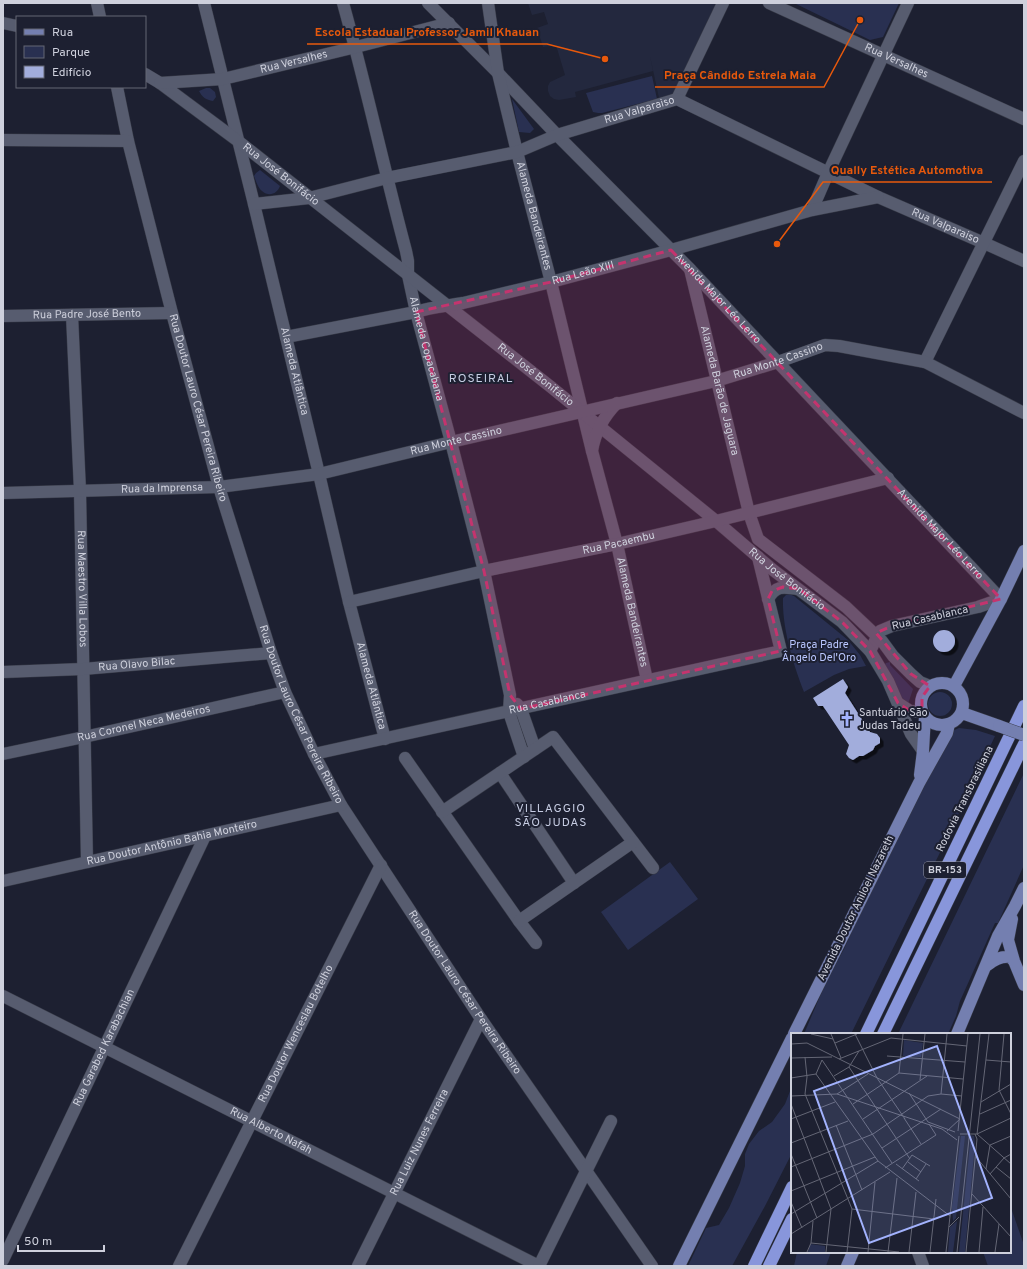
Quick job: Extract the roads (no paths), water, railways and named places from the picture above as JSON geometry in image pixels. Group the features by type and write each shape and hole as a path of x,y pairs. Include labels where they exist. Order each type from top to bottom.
{"highway":[{"name":"Rodovia Transbrasiliana","path":"866,1033 1024,706"},
{"name":"BR-153","path":"883,1033 1024,744"},
{"path":"754,1266 791,1189"},
{"path":"769,1266 791,1222"}],"main road":[{"path":"954,686 1001,599 1024,551"},
{"path":"943,682 954,686 961,694 964,705 958,718 949,724 942,725 930,721 924,714 921,705 925,691 936,683 943,682"},
{"path":"962,712 1024,735"},
{"name":"Avenida Doutor Aniloel Nazareth","path":"919,782 923,751 924,714"},
{"name":"Avenida Doutor Aniloel Nazareth","path":"794,1033 919,782 947,733 949,724"},
{"path":"956,1033 998,936 1024,888"},
{"path":"1015,906 1008,940 1014,962 1024,984"},
{"path":"986,966 999,957 1005,956 1010,957 1014,962"},
{"path":"679,1266 791,1040"},
{"path":"846,1266 852,1253"}],"street":[{"path":"96,3 100,16"},
{"name":"Alameda Atlântica","path":"204,3 320,474 349,602 385,739"},
{"name":"Alameda Copacabana","path":"343,3 356,48 406,251 408,275 416,312 484,571 510,695 515,710"},
{"name":"Avenida Major Léo Lerro","path":"428,3 690,268 1001,599"},
{"name":"Alameda Bandeirantes","path":"488,3 498,73 616,544 647,680"},
{"path":"677,99 723,3"},
{"name":"Rua Versalhes","path":"769,3 1024,119"},
{"path":"812,210 908,3"},
{"path":"3,23 16,26"},
{"name":"Rua Versalhes","path":"160,83 223,79 356,48 449,23"},
{"name":"Rua José Bonifácio","path":"146,75 160,83 238,141 448,306 600,426 773,570 842,622 870,651 888,681 911,734 923,751"},
{"name":"Rua Doutor Lauro César Pereira Ribeiro","path":"116,88 128,141 172,313 219,487 271,653 285,692 314,754 341,805 481,1019 652,1266"},
{"name":"Rua Valparaiso","path":"254,204 309,198 387,178 517,152 558,135 677,99 878,197 1024,261"},
{"path":"3,140 128,141"},
{"path":"925,362 1024,161"},
{"name":"Rua Leão XIII","path":"286,337 431,308 448,306 551,282 812,210 878,197"},
{"name":"Alameda Barão de Jaguara","path":"690,268 749,513"},
{"name":"Rua Padre José Bento","path":"3,316 172,313"},
{"name":"Rua Maestro Villa Lobos","path":"72,315 80,491 87,862"},
{"name":"Rua Monte Cassino","path":"320,474 617,403 716,381 778,362 825,345 839,346 925,362 1024,413"},
{"path":"600,426 611,409 617,403"},
{"name":"Alameda Bandeirantes","path":"592,452 594,441 600,426"},
{"name":"Rua da Imprensa","path":"3,493 219,487 320,474"},
{"name":"Rua Pacaembu","path":"349,602 484,571 716,522 888,478"},
{"name":"Rua José Bonifácio","path":"749,513 758,539 846,607 877,636 893,656 911,674 920,682 930,686"},
{"path":"758,557 768,599"},
{"path":"768,599 772,592 777,588 783,587 799,590"},
{"name":"Rua Casablanca","path":"314,754 780,651 768,599"},
{"name":"Rua Casablanca","path":"877,636 880,631 892,626 978,607 1001,599"},
{"path":"870,651 877,636"},
{"name":"Rua Olavo Bilac","path":"3,672 83,669 271,653"},
{"name":"Rua Coronel Neca Medeiros","path":"3,754 285,692"},
{"path":"898,703 910,711 924,714"},
{"path":"515,710 535,749"},
{"path":"515,710 524,756"},
{"path":"442,812 553,737 652,868"},
{"path":"405,758 536,943"},
{"path":"500,773 574,883"},
{"name":"Rua Doutor Antônio Bahia Monteiro","path":"3,881 341,805"},
{"name":"Rua Garabed Karabachian","path":"3,1260 205,836"},
{"path":"519,921 633,842"},
{"name":"Rua Doutor Wenceslau Botelho","path":"179,1266 381,865"},
{"name":"Rua Alberto Nafah","path":"3,996 539,1266"},
{"name":"Rua Luiz Nunes Ferreira","path":"358,1266 481,1019"},
{"path":"539,1266 611,1121"},
{"path":"918,1253 923,1266"}],"place":[{"name":"Praça Cândido Estrela Maia","path":"860,20"},
{"name":"Escola Estadual Professor Jamil Khauan","path":"605,59"},
{"name":"Qually Estética Automotiva","path":"777,244"},
{"name":"Santuário São Judas Tadeu","path":"847,719"}],"district":[{"name":"ROSEIRAL","path":"481,379"},
{"name":"VILLAGGIO SÃO JUDAS","path":"551,816"}],"park label":[{"name":"Praça Padre Ângelo Del'Oro","path":"819,651"}]}
